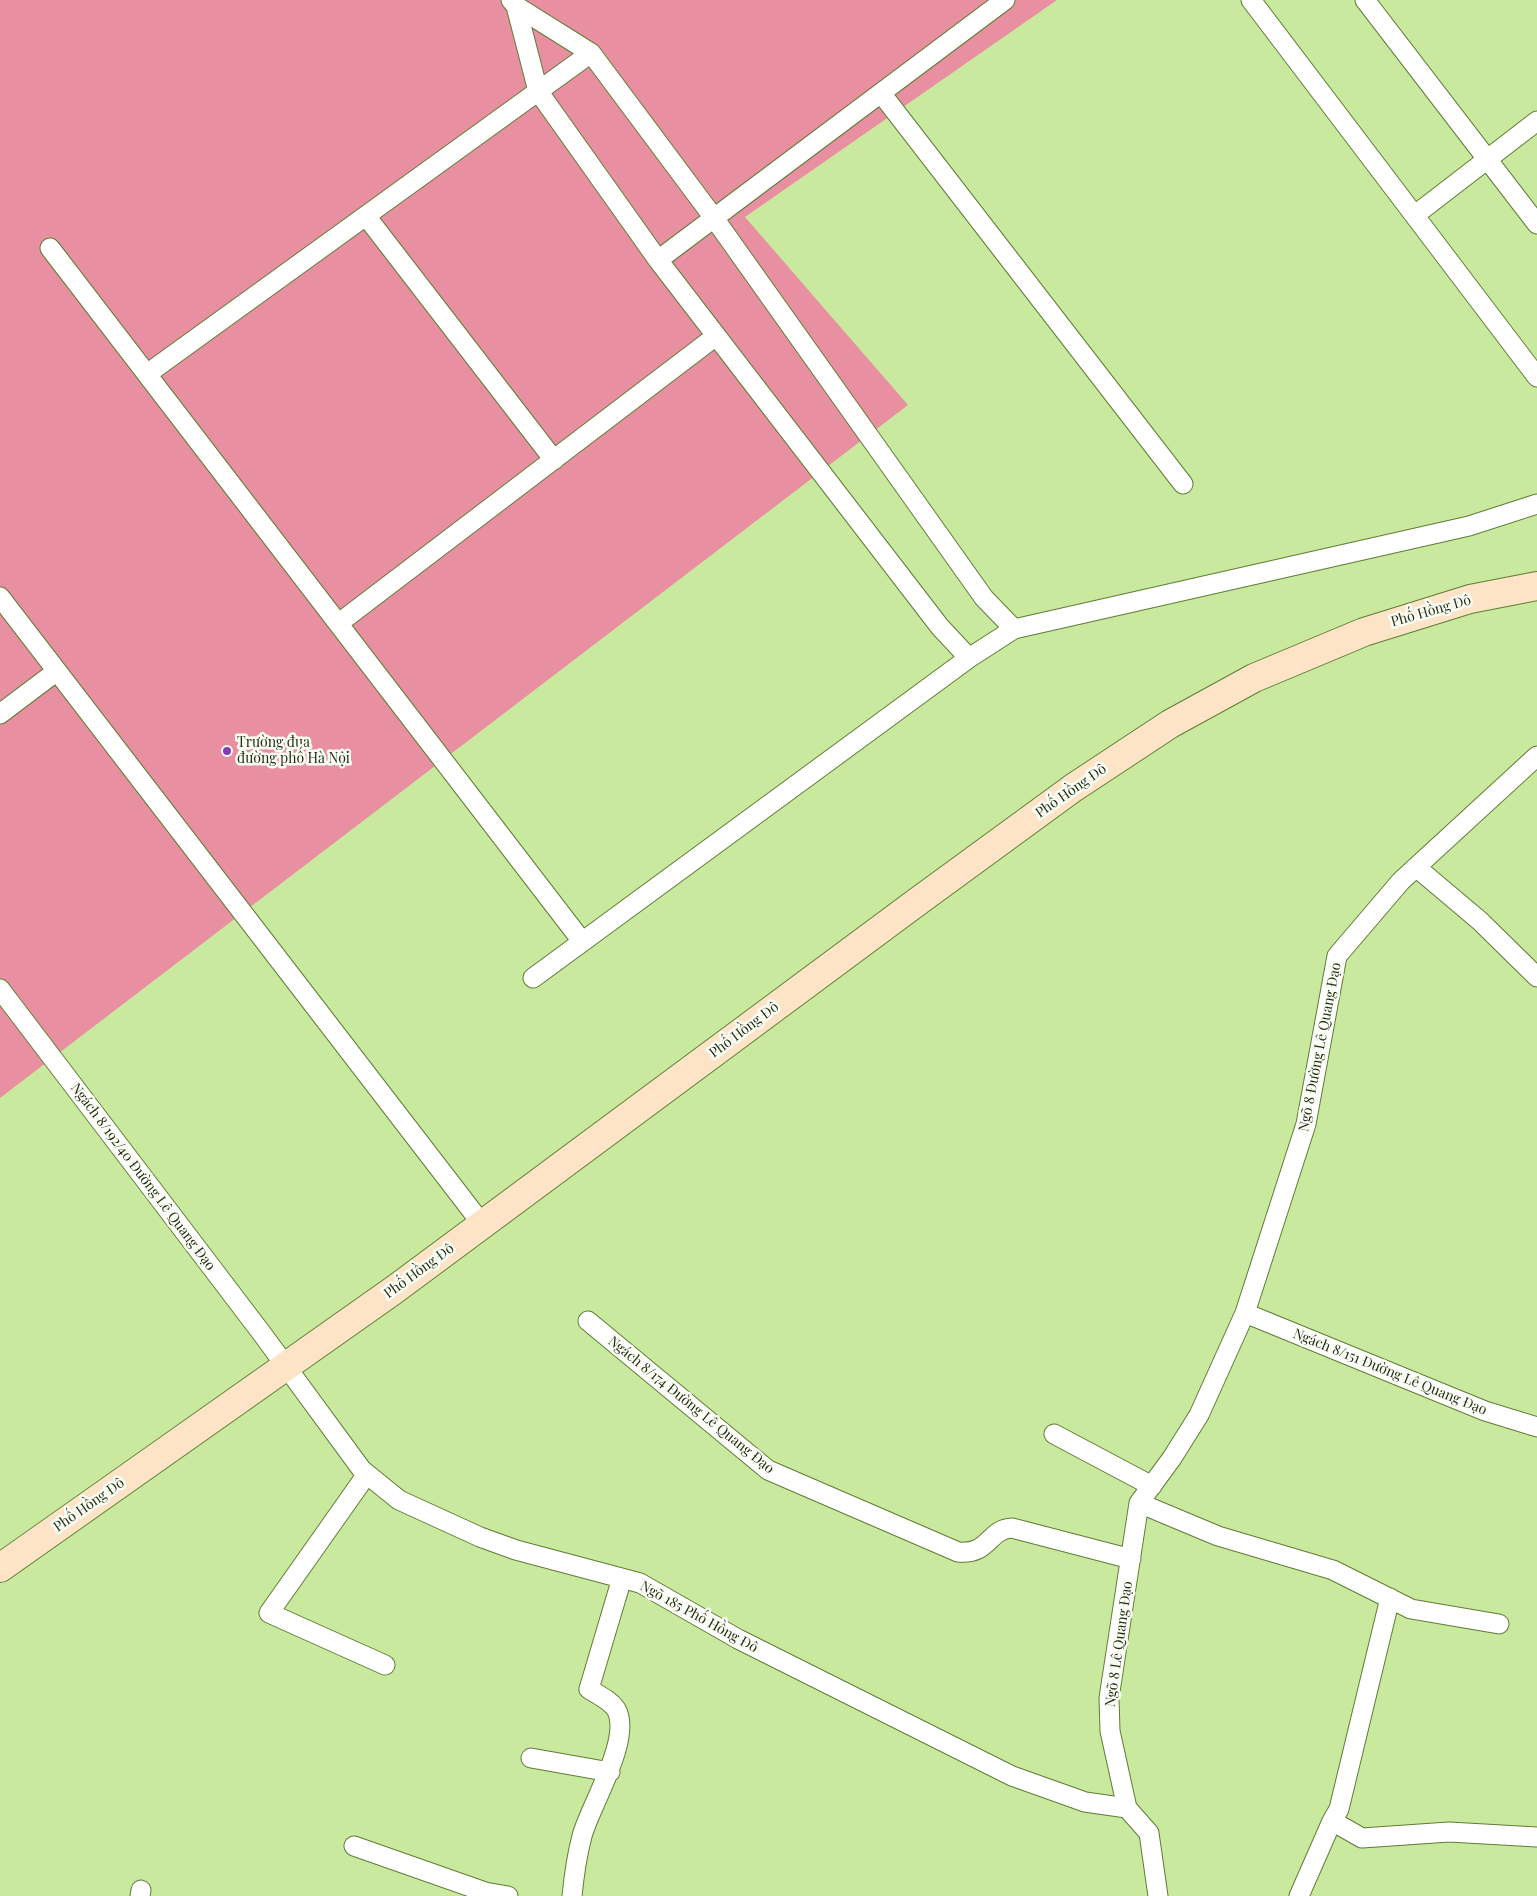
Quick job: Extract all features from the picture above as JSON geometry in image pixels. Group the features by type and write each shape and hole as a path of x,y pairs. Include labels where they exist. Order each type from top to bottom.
{"street":[{"name":"Phố Hồng Đô","path":"0,1568 394,1290 940,884 1073,788 1170,724 1254,678 1364,632 1470,599 1537,586"}],"lane":[{"path":"658,260 1005,0"},
{"path":"1251,0 1537,378"},
{"path":"1365,0 1537,224"},
{"path":"513,3 591,53 714,218 973,584 1014,628"},
{"path":"513,3 538,92 658,260 940,627 969,658"},
{"path":"148,374 591,53"},
{"path":"881,93 1183,484"},
{"path":"1415,215 1537,121"},
{"path":"366,216 554,460"},
{"path":"50,248 582,940"},
{"path":"339,623 716,336"},
{"path":"532,978 969,658 1014,628 1469,526 1537,504"},
{"path":"0,597 482,1224"},
{"path":"0,714 57,671"},
{"name":"Ngõ 8 Đường Lê Quang Đạo","path":"1139,1503 1199,1415 1245,1313 1306,1124 1337,956 1401,880 1537,756"},
{"path":"1416,867 1480,921 1537,978"},
{"name":"Ngách 8/192/40 Đường Lê Quang Đạo","path":"0,989 285,1366"},
{"name":"Ngách 8/151 Đường Lê Quang Đạo","path":"1245,1313 1476,1407 1537,1427"},
{"name":"Ngách 8/174 Đường Lê Quang Đạo","path":"588,1321 768,1470 777,1474 958,1552 970,1554 979,1550 1002,1528 1012,1528 1131,1559"},
{"name":"Ngõ 185 Phố Hồng Đô","path":"285,1366 367,1474 399,1500 480,1537 516,1550 640,1583 738,1638 1012,1776 1085,1802 1127,1808"},
{"path":"1054,1434 1152,1486"},
{"path":"367,1474 270,1613 385,1665"},
{"path":"1139,1503 1218,1536 1332,1570 1411,1609 1499,1624"},
{"name":"Ngõ 8 Lê Quang Đạo","path":"1139,1503 1109,1698 1110,1731 1127,1808 1149,1833 1158,1896"},
{"path":"572,1896 583,1834 610,1772 618,1736 619,1719 616,1710 609,1701 589,1689 622,1578"},
{"path":"1299,1896 1332,1820 1339,1809 1390,1598"},
{"path":"531,1758 610,1772"},
{"path":"1332,1820 1362,1838 1449,1832 1537,1837"},
{"path":"354,1846 485,1892 508,1896"}],"shaded area":[{"name":"Trường đua đường phố Hà Nội","path":"0,0 1057,0 745,217 908,405 0,1098"}],"place":[{"name":"Trường đua đường phố Hà Nội","path":"227,751"}]}
